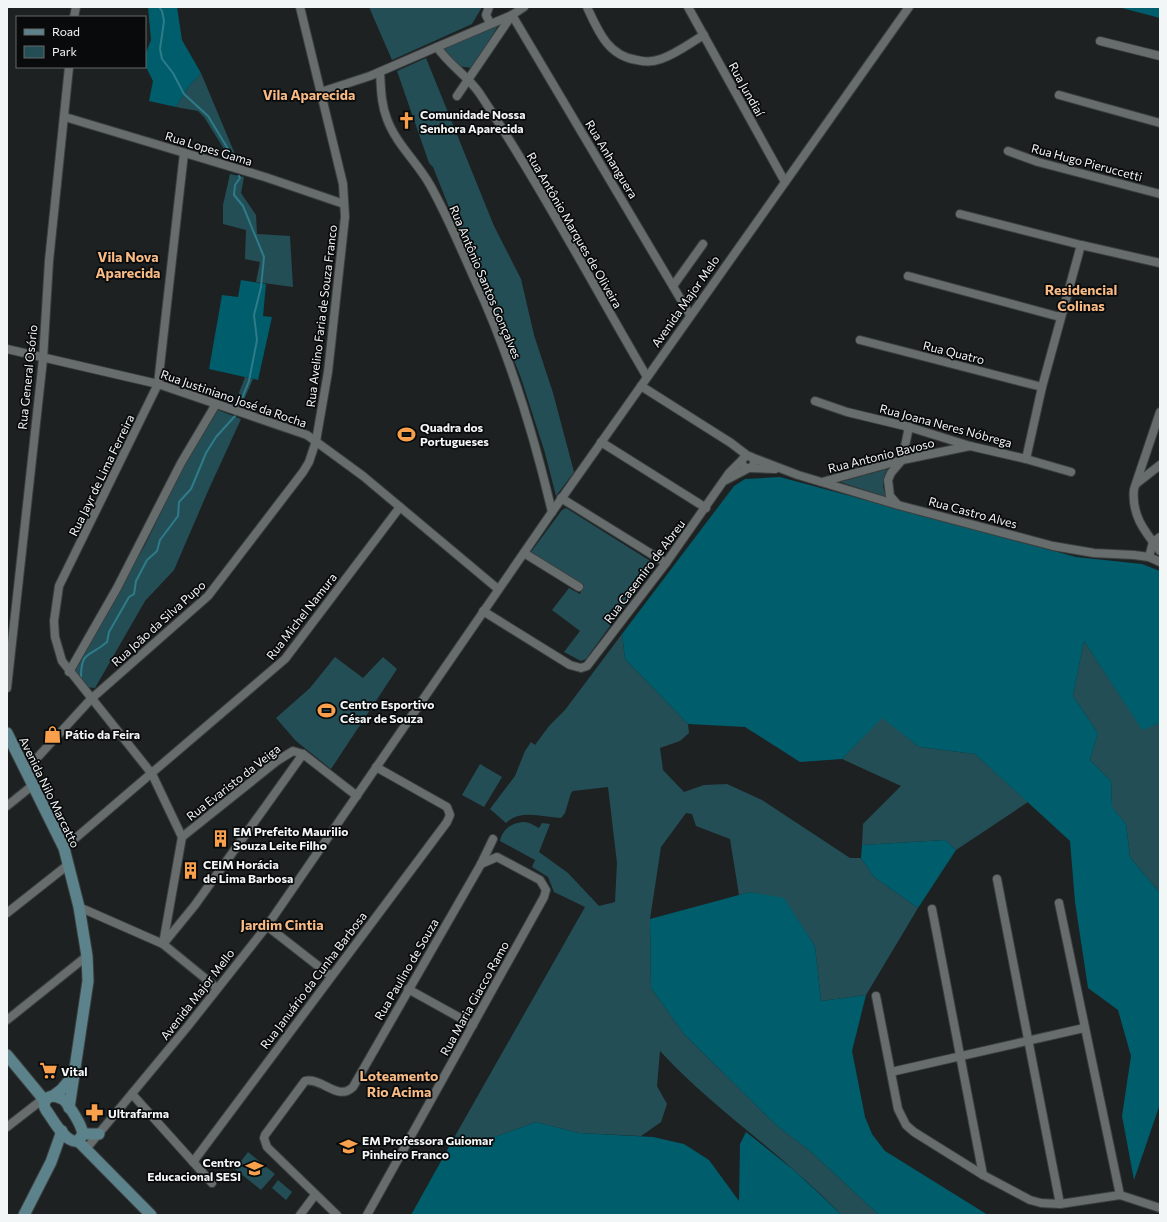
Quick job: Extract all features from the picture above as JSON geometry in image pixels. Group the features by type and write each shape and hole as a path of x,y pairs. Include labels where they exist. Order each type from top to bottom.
{"street":[{"name":"Rua Avelino Faria de Souza Franco","path":"300,7 343,184 344,204 344,241 328,372 316,441"},
{"path":"489,7 486,15 490,23"},
{"path":"321,92 380,72 490,23 512,15 524,7"},
{"path":"587,7 598,32 607,44 618,53 634,60 644,62 662,59 704,35"},
{"name":"Rua Jundiaí","path":"688,7 784,182"},
{"name":"Avenida Major Melo","path":"483,611 784,182 910,7"},
{"path":"457,96 512,15"},
{"name":"Rua Anhanguera","path":"512,15 690,316"},
{"path":"1100,41 1160,56"},
{"name":"Rua Antônio Marques de Oliveira","path":"437,47 452,65 469,79 521,160 647,377"},
{"name":"Rua General Osório","path":"7,688 43,359 50,255 70,68"},
{"name":"Rua Antônio Santos Gonçalves","path":"380,72 383,105 392,132 424,174 475,280 498,336 524,404 537,448 552,512"},
{"path":"1059,95 1160,123"},
{"name":"Rua Lopes Gama","path":"65,117 265,177 344,204"},
{"name":"Rua Hugo Pieruccetti","path":"1008,151 1038,162 1160,194"},
{"name":"Rua Jayr de Lima Ferreira","path":"182,837 152,774 69,672 62,661 55,637 54,621 59,586 158,384 184,153"},
{"path":"960,214 1081,246 1160,263"},
{"path":"673,286 704,244"},
{"path":"1026,459 1042,386 1081,246"},
{"path":"908,276 1060,317"},
{"name":"Rua Quatro","path":"860,340 1042,386"},
{"name":"Rua Justiniano José da Rocha","path":"7,349 43,359 158,384 293,429 316,441 400,507 498,589"},
{"name":"Rua Castro Alves","path":"640,386 731,443 747,457 782,470 898,505 1053,546 1094,553 1149,557 1160,562"},
{"name":"Rua Joana Neres Nóbrega","path":"815,400 846,412 909,427 970,446 1026,459 1071,472"},
{"path":"69,672 117,588 181,463 216,404"},
{"path":"1160,412 1136,484 1133,499 1134,507 1142,526 1157,540 1160,551"},
{"path":"898,505 890,496 888,480 891,473 902,460 909,427"},
{"name":"Rua João da Silva Pupo","path":"26,770 91,699 208,596 303,472 309,462 316,441"},
{"path":"601,442 706,508"},
{"name":"Rua Antonio Bavoso","path":"821,482 902,460 970,446"},
{"path":"747,457 742,466 748,468"},
{"name":"Rua Casemiro de Abreu","path":"483,611 576,667 587,666 666,563 734,467 747,457"},
{"path":"1136,484 1160,465"},
{"path":"725,480 748,468"},
{"name":"Rua Castro Alves","path":"748,468 782,470"},
{"path":"561,498 666,563"},
{"name":"Rua Michel Namura","path":"64,848 285,660 400,507"},
{"path":"1149,557 1157,540"},
{"path":"524,553 579,587"},
{"name":"Avenida Major Mello","path":"99,1134 267,926 483,611"},
{"name":"Avenida Nilo Marcatto","path":"7,733 64,848 79,907 87,956 88,981 69,1108"},
{"name":"Rua Evaristo da Veiga","path":"182,837 281,758 293,751 303,754"},
{"path":"163,944 195,905 303,754 357,796"},
{"name":"Rua Januário da Cunha Barbosa","path":"193,1162 447,822 449,811 447,807 376,767"},
{"path":"7,806 33,785"},
{"path":"163,944 182,837"},
{"name":"Rua Paulino de Souza","path":"315,1195 267,1147 264,1138 265,1134 305,1081 315,1080 341,1093 347,1092 353,1087 493,839 497,857"},
{"path":"480,864 497,857"},
{"name":"Rua Maria Giacco Ramo","path":"367,1215 544,897 546,890 540,880 497,857"},
{"path":"7,913 69,864"},
{"path":"997,879 1060,1204"},
{"path":"1059,903 1120,1195"},
{"path":"79,907 163,944 217,988"},
{"path":"932,909 983,1175"},
{"path":"267,926 331,976"},
{"path":"7,1020 87,956"},
{"path":"408,989 474,1025"},
{"path":"876,996 898,1109 906,1125 983,1175 1030,1200 1041,1203 1060,1204 1120,1195 1160,1208 1157,1215"},
{"path":"891,1072 1084,1028"},
{"path":"7,1055 47,1098 61,1098 69,1108 79,1141"},
{"path":"7,1127 47,1098 61,1090 73,1076"},
{"path":"132,1094 212,1184"},
{"path":"47,1098 44,1108 62,1131 79,1141 151,1215"},
{"path":"24,1215 51,1162 62,1131"},
{"path":"51,1162 79,1141 99,1134"},
{"path":"300,1215 315,1195 337,1215"}],"green space":[{"path":"369,7 482,7 472,24 392,60"},
{"path":"499,24 476,63 471,68 458,66 443,49"},
{"path":"426,58 494,226 521,279 534,335 553,393 574,472 556,496 545,453 521,378 478,267 458,230 433,167 429,163 397,71"},
{"path":"201,73 240,166 234,165 204,117 198,111 176,107 189,86"},
{"path":"230,174 244,177 241,193 256,215 257,234 290,236 293,287 256,282 260,262 245,259 246,230 223,224 223,205"},
{"path":"245,377 253,379 240,409 234,406"},
{"path":"218,410 241,419 174,570 145,601 95,688 85,687 74,672 80,654 144,547 184,466"},
{"path":"887,469 883,483 887,497 840,482"},
{"path":"566,508 655,564 586,659 581,661 564,652 580,631 552,610 569,588 580,594 584,585 534,556 531,552 562,510"},
{"path":"622,634 625,659 688,724 689,733 680,741 660,748 663,770 684,792 704,785 727,784 762,800 850,858 861,858 874,877 918,908 866,995 821,1001 815,946 784,899 750,892 739,895 730,839 696,826 692,814 686,813 661,847 650,919 651,988 684,1034 776,1125 810,1151 879,1215 842,1215 778,1156 692,1083 660,1051 657,1086 667,1104 661,1122 641,1136 579,1133 536,1122 473,1145 455,1136 585,907 554,892 548,877 532,867 535,860 500,841 505,830 515,823 520,822 528,823 539,828 542,823 550,824 539,852 568,873 599,906 615,902 617,863 608,787 573,791 565,813 561,818 525,815 518,816 506,823 490,809 515,776 525,751 531,742 535,745 549,726 565,710"},
{"path":"1084,641 1142,729 1160,723 1160,893 1130,857 1126,824 1112,807 1111,781 1090,760 1098,733 1073,696"},
{"name":"Centro Esportivo César de Souza","path":"335,657 363,678 383,657 397,669 331,769 296,741 276,718 310,688"},
{"path":"882,717 919,747 975,754 1028,802 956,850 945,840 862,845 863,824 901,786 842,759"},
{"path":"480,764 502,777 484,807 462,795"},
{"path":"248,1152 275,1174 261,1190 235,1169"},
{"path":"278,1180 292,1192 286,1200 272,1188"}],"shaded area":[{"path":"148,7 177,7 182,40 201,73 189,86 176,107 149,101 153,81 146,67 146,52 151,40"},
{"path":"1118,7 1160,7 1160,18"},
{"path":"241,280 266,284 263,316 272,317 258,380 209,369 222,295 238,297"},
{"path":"780,477 1076,557 1142,564 1160,571 1160,723 1142,730 1084,641 1073,696 1098,733 1090,760 1111,781 1112,807 1126,824 1130,857 1160,893 1160,1104 1134,1180 1122,1116 1131,1056 1118,1010 1088,988 1075,902 1070,841 975,754 919,747 882,718 842,759 800,762 745,727 688,724 625,659 622,634 734,486 745,479"},
{"path":"945,840 956,850 918,908 874,877 861,858 862,845"},
{"path":"750,892 784,898 815,946 821,1001 866,995 852,1051 865,1117 872,1134 885,1151 988,1215 879,1215 810,1151 776,1125 684,1034 651,988 650,919"},
{"path":"536,1122 579,1133 653,1137 684,1144 709,1160 739,1201 740,1144 746,1132 795,1171 842,1215 411,1215 455,1136 473,1145"}],"waterway":[{"path":"159,7 162,11 164,21 160,49 162,59 173,73 184,94 208,116 236,162"},
{"path":"239,176 240,178 235,185 234,195 243,206 264,257 261,287 254,315 257,340 249,381 239,406"},
{"path":"81,677 81,668 85,658 107,642 109,632 129,597 134,594 136,581 147,560 157,551 160,540 178,516 179,502 191,489 206,453 216,437 235,416"}],"place":[{"name":"Comunidade Nossa Senhora Aparecida","path":"407,121"},
{"name":"Quadra dos Portugueses","path":"407,434"},
{"name":"Centro Esportivo César de Souza","path":"327,711"},
{"name":"Pátio da Feira","path":"52,734"},
{"name":"EM Prefeito Maurilio Souza Leite Filho","path":"220,838"},
{"name":"CEIM Horácia de Lima Barbosa","path":"190,871"},
{"name":"Vital","path":"48,1071"},
{"name":"Ultrafarma","path":"95,1113"},
{"name":"EM Professora Guiomar Pinheiro Franco","path":"349,1147"},
{"name":"Centro Educacional SESI","path":"254,1169"}],"district":[{"name":"Vila Aparecida","path":"309,94"},
{"name":"Vila Nova Aparecida","path":"128,264"},
{"name":"Residencial Colinas","path":"1081,298"},
{"name":"Jardim Cintia","path":"282,924"},
{"name":"Loteamento Rio Acima","path":"399,1084"}]}
